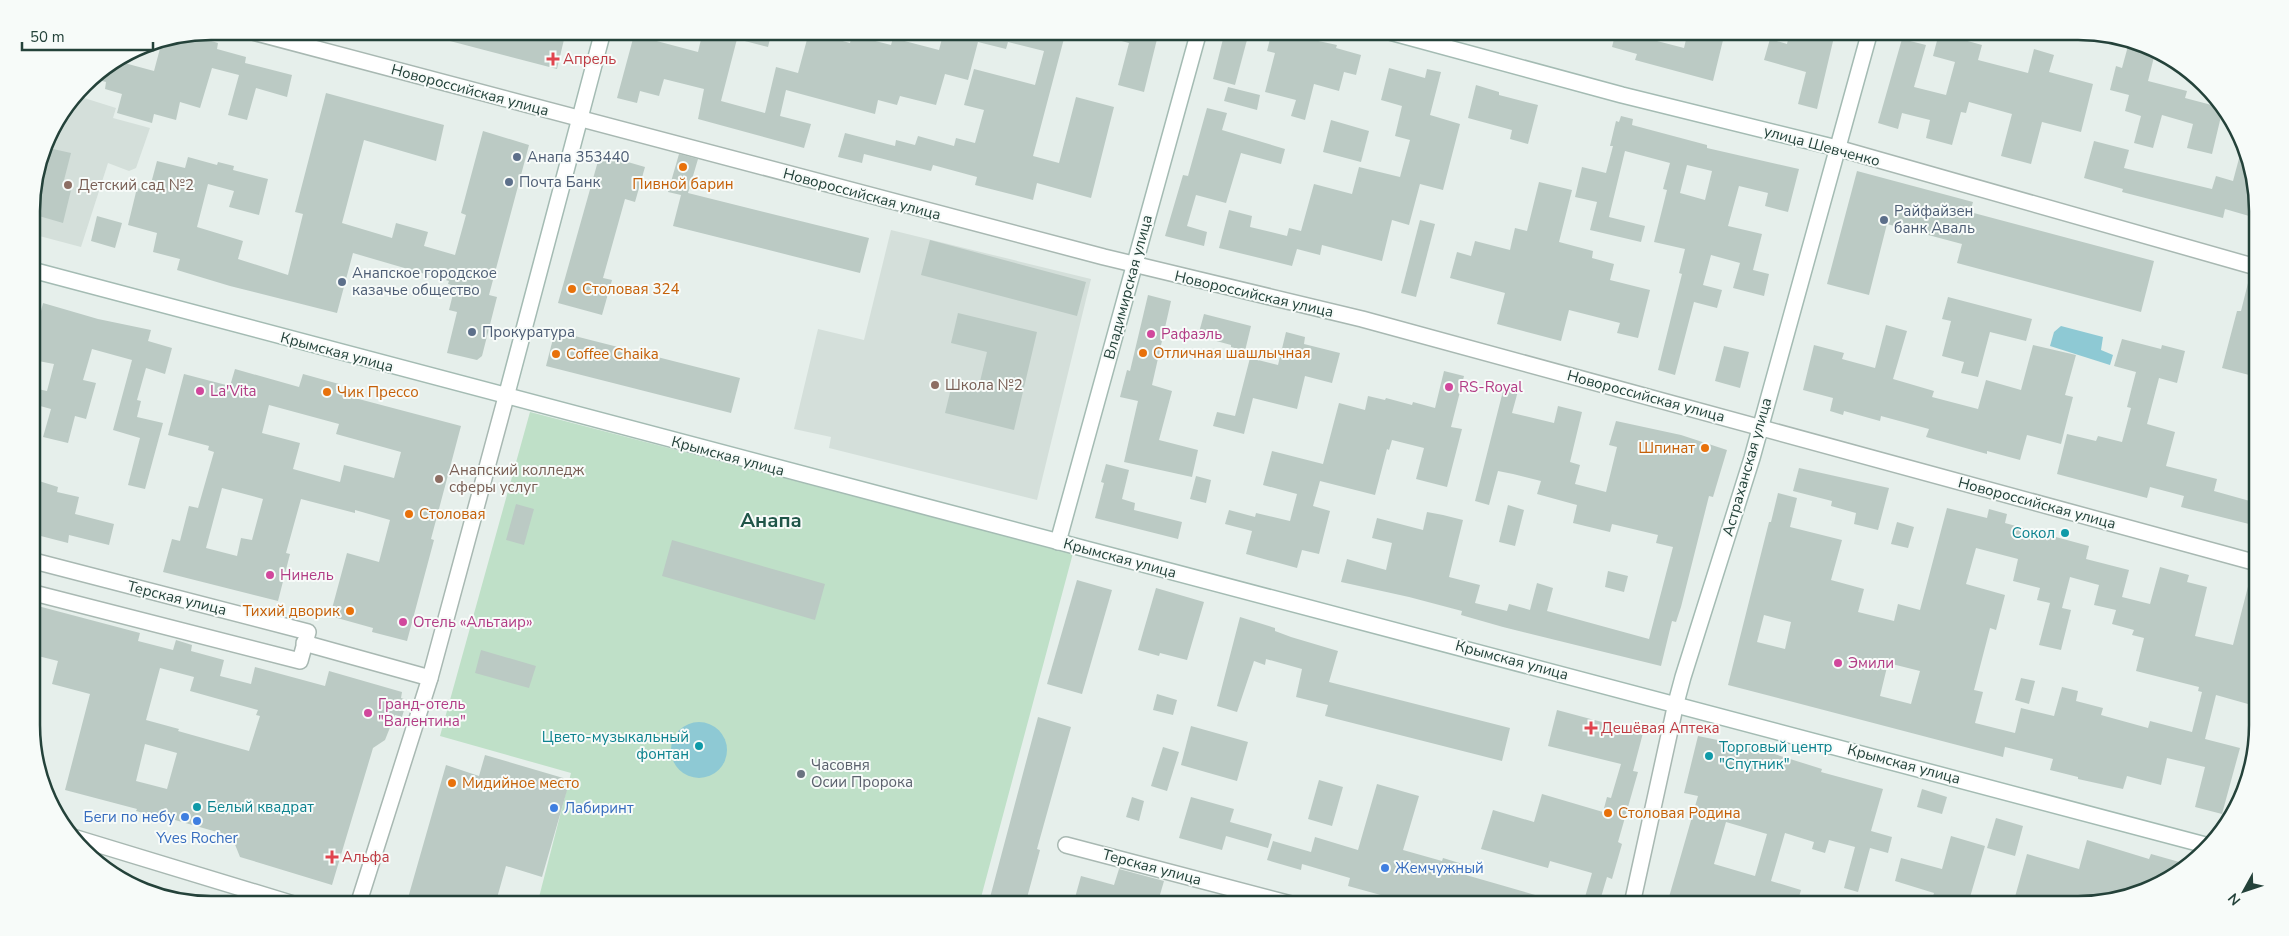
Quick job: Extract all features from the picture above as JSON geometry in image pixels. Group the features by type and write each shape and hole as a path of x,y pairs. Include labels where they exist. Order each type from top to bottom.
{"street":[{"name":"Новороссийская улица","path":"284,40 1134,264 1362,320 2249,561"},
{"path":"361,896 430,678 601,40"},
{"name":"Владимирская улица","path":"1058,542 1196,40"},
{"name":"улица Шевченко","path":"1419,40 1622,95 1836,148 2249,265"},
{"name":"Астраханская улица","path":"1634,896 1682,677 1760,427 1867,40"},
{"name":"Крымская улица","path":"40,272 506,397 1676,703 2201,844"},
{"name":"Терская улица","path":"40,563 308,632 300,661 40,594"},
{"path":"304,643 430,678"},
{"path":"84,840 267,896"},
{"name":"Терская улица","path":"1066,845 1264,896"}],"shaded area":[{"name":"Детский сад №2","path":"83,98 116,108 113,118 150,128 136,168 129,171 108,163 81,247 40,236 40,200 46,167 53,146 63,126"},
{"name":"Школа №2","path":"891,230 1091,279 1037,500 829,448 831,437 794,429 818,329 864,340"}],"green space":[{"path":"530,412 1073,553 981,896 539,896 571,773 440,736"}],"water":[{"path":"2061,326 2103,337 2101,350 2113,355 2110,365 2050,346 2054,332"},
{"name":"Цвето-музыкальный фонтан","path":"693,722 705,722 715,726 723,734 727,750 723,766 715,774 705,778 693,778 683,774 675,766 671,756 671,744 675,734 683,726"}],"building":[{"path":"208,40 218,43 217,49 246,57 245,63 292,75 287,97 256,88 247,120 228,115 239,75 212,68 200,108 180,102 176,120 154,114 152,123 117,113 122,94 105,89 106,82 100,80 126,63 154,71 160,48 189,41"},
{"path":"446,40 564,40 557,69"},
{"path":"633,40 653,40 698,52 701,40 737,40 721,101 765,113 776,67 798,73 807,40 839,40 850,43 851,40 872,40 891,45 892,40 901,40 939,50 942,40 1064,40 1033,156 1059,163 1076,97 1114,107 1091,198 1037,183 1033,200 975,185 977,177 933,165 931,171 864,154 862,163 838,157 845,133 895,146 896,140 915,145 918,136 954,146 956,138 975,143 984,110 964,105 974,69 1035,85 1044,51 1008,42 1006,49 978,42 968,80 945,74 936,105 900,96 897,105 878,100 875,114 786,90 780,116 811,124 804,148 698,119 704,89 664,79 659,96 640,91 637,103 617,98"},
{"path":"741,40 770,40 768,47"},
{"path":"1118,40 1157,40 1144,92 1118,85 1129,43"},
{"path":"1223,40 1247,40 1235,85 1213,79"},
{"path":"1270,40 1314,40 1337,45 1336,48 1361,55 1356,75 1344,72 1339,91 1314,84 1305,120 1291,116 1296,100 1265,92 1275,53 1267,51"},
{"path":"1614,40 1657,40 1684,48 1686,40 1723,40 1713,81 1635,60 1637,54 1612,47"},
{"path":"1770,40 1787,44 1788,40 1833,40 1817,109 1798,104 1806,72 1764,60"},
{"path":"1902,40 1926,45 1914,87 1946,95 1955,62 1933,56 1937,40 1964,40 1982,45 1978,60 2028,73 2034,49 2054,55 2049,72 2093,84 2081,132 2042,122 2031,164 2001,156 2012,114 1969,102 1966,113 1961,112 1952,145 1926,138 1930,120 1902,113 1898,129 1878,123"},
{"path":"2128,48 2143,53 2154,58 2148,81 2187,91 2185,98 2212,105 2221,118 2212,154 2187,148 2193,124 2162,115 2153,148 2134,143 2141,116 2125,111 2129,95 2110,90 2116,66 2122,68"},
{"path":"1389,68 1425,78 1427,69 1441,72 1430,115 1460,124 1443,190 1420,184 1409,225 1392,220 1382,261 1322,245 1320,255 1297,249 1292,266 1219,248 1229,210 1252,216 1250,227 1287,236 1289,228 1301,231 1314,184 1352,194 1359,167 1400,177 1410,140 1395,136 1402,106 1381,100"},
{"path":"1476,85 1499,92 1499,95 1538,105 1528,144 1510,139 1512,130 1468,118"},
{"path":"1228,87 1260,95 1257,110 1224,101"},
{"path":"326,93 444,125 436,161 364,140 342,223 392,238 396,223 428,232 424,246 455,255 466,215 461,213 483,131 529,145 489,295 497,297 482,356 477,360 447,353 457,312 449,310 455,286 448,284 449,281 353,253 337,313 230,286 177,270 180,259 153,252 157,233 128,225 137,188 149,191 157,161 185,168 188,157 217,165 218,162 234,166 233,170 268,179 259,215 229,207 234,191 208,184 197,227 243,241 238,259 288,275 303,214 295,212"},
{"path":"1207,108 1227,113 1222,130 1285,149 1281,164 1241,153 1226,203 1196,195 1187,226 1207,232 1204,246 1165,236 1183,175 1188,176"},
{"path":"1621,116 1633,119 1632,125 1707,145 1707,148 1799,169 1788,212 1765,206 1768,193 1739,186 1728,226 1762,234 1753,270 1769,274 1764,296 1733,288 1740,263 1711,255 1703,285 1722,290 1717,308 1694,302 1675,375 1658,370 1682,274 1679,273 1685,249 1654,242 1667,190 1663,189 1670,163 1625,151 1609,217 1645,226 1641,242 1590,230 1597,202 1575,197 1582,167 1606,173 1613,146 1610,146 1616,121 1619,122","holes":["1687,165 1712,171 1705,200 1680,193"]},
{"path":"1331,120 1369,131 1361,162 1323,152"},
{"path":"2094,141 2129,150 2124,168 2212,189 2216,176 2233,181 2240,157 2248,189 2249,216 2225,209 2223,218 2122,192 2123,189 2084,178"},
{"path":"53,149 71,153 63,184 72,186 63,223 40,216 41,189"},
{"path":"600,154 645,167 635,202 625,199 603,278 612,280 602,315 558,303"},
{"path":"679,154 698,159 688,193 869,238 860,273 673,226 681,195 668,192"},
{"path":"1857,171 1973,202 1970,212 2154,261 2141,312 1957,263 1962,244 1887,224 1869,295 1827,284"},
{"path":"1539,182 1572,190 1559,242 1593,251 1592,258 1614,264 1610,280 1650,290 1638,338 1617,333 1620,323 1569,310 1561,341 1497,324 1505,293 1450,278 1457,252 1471,256 1475,241 1510,250 1515,228 1527,231"},
{"path":"97,216 122,223 115,248 91,241"},
{"path":"1420,220 1435,224 1416,297 1401,293"},
{"path":"930,240 1086,282 1077,316 921,275"},
{"path":"2249,279 2249,375 2222,368 2237,311 2241,311"},
{"path":"1148,295 1171,301 1152,385 1172,391 1159,440 1198,450 1192,477 1124,462 1138,401 1120,397 1127,370 1130,371"},
{"path":"1948,297 2032,319 2026,341 1990,332 1978,377 1961,373 1964,362 1942,356 1951,321 1942,319"},
{"path":"43,303 98,319 151,330 148,341 172,348 165,374 146,368 137,400 141,401 137,417 163,423 145,489 128,485 140,438 113,430 132,360 92,349 83,380 96,383 86,419 75,416 68,443 43,437 51,409 40,406 40,390 47,391 54,364 40,361 41,311"},
{"path":"958,313 1037,332 1014,430 945,413 952,384 978,390 987,352 951,343"},
{"path":"1204,314 1251,326 1245,351 1198,336"},
{"path":"1886,325 1907,331 1893,379 1934,391 1932,397 1978,409 1986,380 2021,390 2033,345 2076,355 2065,395 2073,397 2061,444 2027,435 2020,460 1987,451 1987,454 1926,437 1929,429 1881,416 1880,421 1844,411 1843,415 1830,411 1833,398 1803,390 1814,345 1844,353 1842,359 1875,368"},
{"path":"555,331 740,378 731,413 546,366"},
{"path":"1286,332 1305,337 1304,344 1340,353 1332,383 1305,376 1297,409 1253,398 1244,434 1213,426 1217,412 1235,416 1250,358 1278,365"},
{"path":"2122,339 2161,349 2162,345 2185,351 2177,383 2159,378 2147,424 2175,432 2166,466 2217,479 2214,491 2249,501 2249,524 2181,507 2184,496 2150,487 2147,498 2057,474 2067,434 2096,441 2098,436 2122,442 2131,408 2127,407 2136,372 2114,366"},
{"path":"1724,346 1749,352 1740,388 1715,381"},
{"path":"235,369 299,387 303,374 339,384 336,393 461,426 431,539 434,540 407,641 372,632 373,628 330,616 347,553 379,562 390,520 355,510 355,513 301,499 286,553 290,554 278,601 163,572 172,539 180,541 189,506 198,508 214,452 208,450 209,446 168,435 184,374 230,386","holes":["269,405 339,424 336,434 401,452 394,478 344,465 340,482 293,469 300,443 262,433","222,488 263,499 252,540 241,538 237,556 206,548"]},
{"path":"1444,371 1464,376 1451,427 1462,429 1447,487 1416,479 1424,448 1392,440 1389,450 1387,449 1375,495 1320,481 1313,506 1330,511 1319,554 1302,550 1297,568 1246,554 1252,531 1225,524 1229,510 1255,517 1256,513 1290,521 1297,494 1263,485 1272,451 1323,464 1339,403 1365,410 1368,396 1385,400 1386,398 1412,405 1413,402 1435,408"},
{"path":"1504,387 1518,391 1512,413 1554,423 1558,406 1582,412 1570,462 1580,465 1575,484 1606,492 1617,447 1609,445 1616,421 1681,435 1727,450 1713,497 1709,496 1681,607 1676,622 1672,621 1661,666 1503,627 1461,615 1462,611 1409,597 1341,582 1347,559 1386,570 1392,543 1372,538 1377,518 1423,530 1427,512 1463,520 1449,577 1480,585 1475,603 1507,611 1509,604 1530,610 1537,583 1553,588 1547,611 1649,639 1673,547 1656,543 1658,535 1612,524 1610,532 1573,523 1577,505 1537,494 1541,481 1498,471 1489,505 1475,501"},
{"path":"1106,464 1129,470 1122,499 1135,503 1134,510 1182,522 1178,539 1095,518 1104,483 1101,482"},
{"path":"1799,468 1889,488 1878,530 1854,524 1856,513 1831,506 1832,501 1793,491"},
{"path":"1196,476 1211,480 1206,503 1190,499"},
{"path":"40,481 58,487 57,492 79,497 75,514 114,524 109,545 69,535 68,543 40,536"},
{"path":"1778,493 1797,498 1790,527 1842,540 1831,580 1864,589 1858,612 1894,621 1898,604 1920,610 1947,508 1987,518 1989,509 2007,514 2005,523 2089,546 2086,559 2129,570 2122,597 2150,604 2160,567 2189,575 2187,582 2207,587 2195,636 2233,645 2249,583 2248,704 2216,695 2205,739 2240,748 2222,814 2195,807 2205,767 2167,758 2161,785 2127,776 2123,789 2078,779 2078,777 2050,770 2053,759 2005,747 2003,757 1728,685 1769,522 1771,522","holes":["1976,548 2018,559 2013,581 2040,588 2037,600 2050,603 2039,645 2061,650 2071,610 2062,608 2070,577 2099,585 2094,605 2116,610 2112,624 2134,630 2132,635 2144,638 2136,671 2199,687 2198,691 2202,692 2192,732 2150,721 2148,728 2101,715 2103,708 2076,701 2078,691 2062,687 2054,716 2021,708 2015,733 1975,723 1983,692 1974,690 1990,628 1996,630 2005,595 1966,584","1764,615 1791,622 1785,649 1757,642","1888,663 1920,671 1911,704 1880,696"]},
{"path":"516,504 534,509 524,545 506,540"},
{"path":"1508,505 1524,510 1515,546 1499,542"},
{"path":"1897,522 1914,527 1908,548 1891,544"},
{"path":"672,540 825,584 815,620 662,576"},
{"path":"1608,571 1628,576 1624,592 1605,587"},
{"path":"1077,580 1112,590 1082,694 1047,684"},
{"path":"1156,588 1204,602 1187,660 1160,653 1159,656 1138,650"},
{"path":"40,607 140,633 138,641 173,650 176,640 192,645 191,651 224,660 220,676 251,684 255,667 325,686 329,671 402,692 401,698 407,700 402,717 395,715 385,740 373,748 332,885 240,857 234,842 223,839 224,834 65,790 90,694 52,684 58,661 40,656","holes":["160,668 194,677 190,691 258,710 256,715 260,716 249,751 146,720","145,744 177,753 167,789 136,781"]},
{"path":"1240,617 1275,628 1275,631 1291,637 1338,651 1329,682 1510,728 1502,761 1325,716 1328,705 1296,697 1302,669 1266,659 1265,665 1254,661 1237,712 1217,706"},
{"path":"481,650 536,666 529,688 475,673"},
{"path":"2021,678 2035,681 2029,704 2015,700"},
{"path":"1157,694 1177,700 1173,715 1153,710"},
{"path":"1557,710 1643,733 1633,771 1638,772 1618,842 1622,844 1612,879 1607,877 1601,896 1585,896 1592,873 1550,861 1548,868 1481,849 1493,810 1534,822 1542,794 1603,812 1607,797 1611,798 1621,764 1548,746"},
{"path":"1038,717 1071,727 1037,849 1040,850 1027,896 990,896"},
{"path":"1191,726 1248,742 1237,781 1181,765"},
{"path":"1698,736 1752,747 1822,769 1821,772 1883,789 1871,831 1892,837 1888,853 1870,848 1858,892 1844,888 1855,847 1829,840 1825,853 1812,849 1814,842 1785,833 1771,881 1801,890 1799,896 1669,896 1698,796 1684,793","holes":["1726,822 1767,834 1755,876 1714,864"]},
{"path":"1163,747 1179,752 1167,791 1151,786"},
{"path":"485,755 570,780 542,877 506,866 498,896 409,896 446,765 479,776"},
{"path":"1319,780 1343,787 1332,826 1308,819"},
{"path":"1377,784 1419,796 1403,850 1442,861 1443,858 1469,866 1466,875 1539,896 1384,896 1348,886 1350,878 1302,864 1301,870 1267,860 1273,841 1311,852 1315,837 1358,850"},
{"path":"1922,789 1947,797 1942,814 1917,807"},
{"path":"1132,797 1144,801 1139,821 1126,817"},
{"path":"1191,797 1234,809 1230,822 1272,834 1268,848 1226,836 1222,850 1179,838"},
{"path":"1996,818 2023,826 2015,856 1987,848"},
{"path":"1951,836 1985,846 1970,896 1933,896 1934,893 1895,881 1901,858 1942,869"},
{"path":"2087,840 2149,859 2151,854 2180,862 2143,883 2111,893 2089,896 2015,896 2027,854 2079,869"},
{"path":"1119,869 1164,881 1160,896 1075,896 1081,876 1114,885"}],"place":[{"name":"Апрель","path":"553,59"},
{"name":"Анапа 353440","path":"517,157"},
{"name":"Пивной барин","path":"683,167"},
{"name":"Почта Банк","path":"509,182"},
{"name":"Детский сад №2","path":"68,185"},
{"name":"Райфайзен банк Аваль","path":"1884,220"},
{"name":"Анапское городское казачье общество","path":"342,282"},
{"name":"Столовая 324","path":"572,289"},
{"name":"Прокуратура","path":"472,332"},
{"name":"Рафаэль","path":"1151,334"},
{"name":"Отличная шашлычная","path":"1143,353"},
{"name":"Coffee Chaika","path":"556,354"},
{"name":"Школа №2","path":"935,385"},
{"name":"RS-Royal","path":"1449,387"},
{"name":"La'Vita","path":"200,391"},
{"name":"Чик Прессо","path":"327,392"},
{"name":"Шпинат","path":"1705,448"},
{"name":"Анапский колледж сферы услуг","path":"439,479"},
{"name":"Столовая","path":"409,514"},
{"name":"Сокол","path":"2065,533"},
{"name":"Нинель","path":"270,575"},
{"name":"Тихий дворик","path":"350,611"},
{"name":"Отель «Альтаир»","path":"403,622"},
{"name":"Эмили","path":"1838,663"},
{"name":"Гранд-отель \"Валентина\"","path":"368,713"},
{"name":"Дешёвая Аптека","path":"1591,728"},
{"name":"Цвето-музыкальный фонтан","path":"699,746"},
{"name":"Торговый центр \"Спутник\"","path":"1709,756"},
{"name":"Часовня Осии Пророка","path":"801,774"},
{"name":"Мидийное место","path":"452,783"},
{"name":"Белый квадрат","path":"197,807"},
{"name":"Лабиринт","path":"554,808"},
{"name":"Столовая Родина","path":"1608,813"},
{"name":"Беги по небу","path":"185,817"},
{"name":"Yves Rocher","path":"197,821"},
{"name":"Альфа","path":"332,857"},
{"name":"Жемчужный","path":"1385,868"}],"district":[{"name":"Анапа","path":"771,520"}]}
